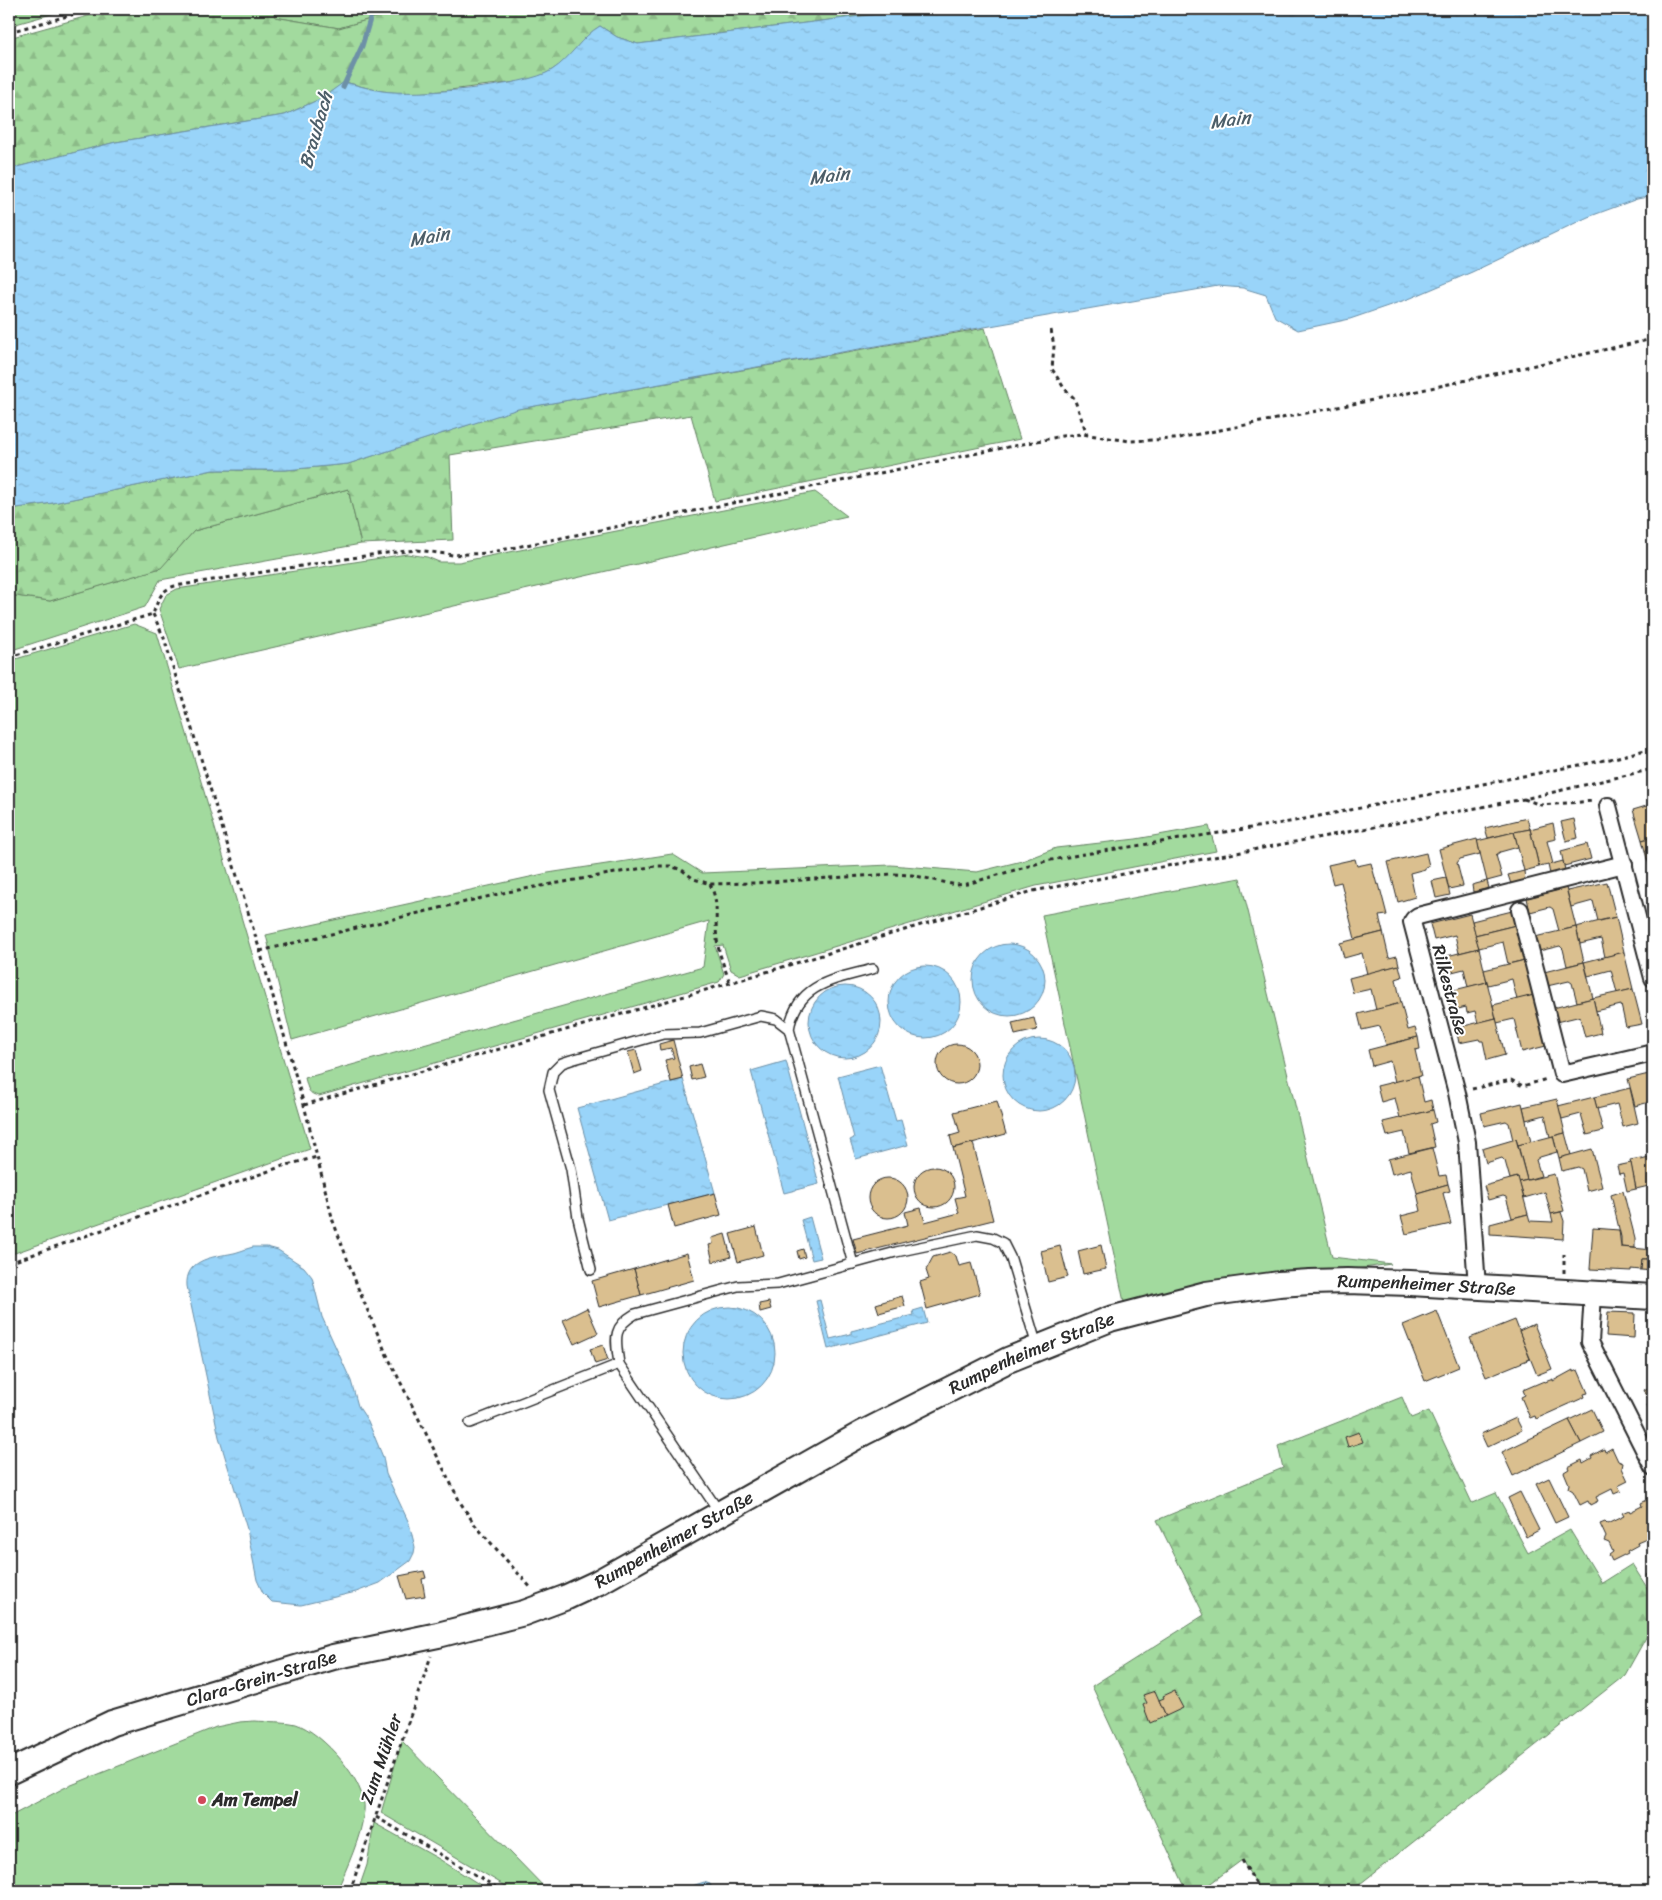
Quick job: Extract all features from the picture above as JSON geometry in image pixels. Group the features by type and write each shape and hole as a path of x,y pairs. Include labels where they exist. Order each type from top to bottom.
{"street":[{"path":"1608,806 1653,978"},
{"name":"Rilkestraße","path":"1477,1287 1467,1142 1457,1093 1412,927 1414,919 1624,864"},
{"path":"1520,910 1562,1074 1653,1052"},
{"name":"Rumpenheimer Straße","path":"535,1609 597,1583 863,1432 1008,1360 1110,1319 1173,1302 1246,1288 1279,1284 1347,1281 1653,1297"},
{"path":"1593,1294 1590,1342 1653,1467"},
{"name":"Clara-Grein-Straße","path":"9,1772 112,1723 333,1657 438,1634 535,1609"}],"lane":[{"path":"853,1264 789,1029 791,1014 807,993 839,978 873,969"},
{"path":"591,1270 578,1218 571,1169 549,1090 553,1072 557,1067 571,1060 663,1034 700,1033 761,1016 776,1019 789,1029"},
{"path":"720,1513 619,1364 616,1337 619,1326 635,1314 738,1286 778,1284 896,1252 978,1235 993,1238 1003,1243 1010,1259 1038,1348"},
{"path":"470,1423 619,1364"}],"path":[{"path":"9,32 93,9"},
{"path":"1052,330 1054,346 1052,369 1064,388 1074,398 1087,435"},
{"path":"535,1609 460,1502 385,1351 358,1288 333,1221 304,1105 260,951 164,638 153,614 159,597 164,591 175,586 378,554 417,550 453,555 487,553 1062,436 1087,435 1130,441 1174,439 1399,395 1653,339"},
{"path":"9,657 153,614"},
{"path":"260,951 508,892 655,866 670,866 682,870 694,879 710,884 892,874 912,875 956,885 967,884 1070,856 1289,822 1571,767 1653,748"},
{"path":"304,1105 730,983 1056,886 1524,799 1653,769"},
{"path":"1524,799 1541,805 1589,800 1608,806"},
{"path":"710,884 716,895 718,945 730,983"},
{"path":"1457,1093 1511,1080 1523,1086 1562,1074"},
{"path":"9,1263 283,1166 317,1157"},
{"name":"Zum Mühler","path":"350,1891 438,1634"},
{"path":"376,1817 503,1891"},
{"path":"1242,1860 1260,1891"}],"green space":[{"path":"9,9 69,9 9,26"},
{"path":"113,9 273,9 275,17 339,28 405,9 917,9 638,44 617,37 600,26 587,36 559,65 536,78 509,83 419,93 377,90 345,82 322,98 285,115 116,142 9,169 9,38"},
{"path":"273,9 405,9 339,28 274,17"},
{"path":"985,328 1020,439 715,501 691,415 450,455 453,540 361,544 348,489 194,531 161,568 50,601 9,595 9,509 53,503 213,470 286,470 348,464 517,409"},
{"path":"348,489 361,544 160,580 145,607 9,651 9,595 50,601 160,568 194,531"},
{"path":"815,492 847,516 179,669 159,609 166,595 177,589 407,554 427,557 439,562 459,562"},
{"path":"134,624 157,633 310,1149 9,1255 9,661"},
{"path":"1209,826 1216,851 1036,886 740,975 731,970 723,945 715,946 724,974 719,982 319,1096 309,1090 305,1078 703,967 709,921 292,1040 266,935 548,873 672,854 702,873 891,865 977,872 1022,861 1056,848 1136,839"},
{"path":"1240,878 1332,1257 1391,1264 1124,1302 1042,915"},
{"path":"1402,1397 1411,1418 1429,1411 1472,1503 1496,1493 1528,1553 1570,1530 1602,1583 1632,1564 1653,1597 1653,1625 1625,1675 1351,1891 1260,1891 1242,1860 1200,1891 1187,1891 1092,1686 1204,1615 1157,1520 1283,1468 1278,1446"},
{"name":"Am Tempel","path":"254,1721 291,1723 307,1729 341,1760 359,1787 364,1811 360,1832 337,1891 9,1891 9,1817 64,1788 216,1727"},
{"path":"402,1741 548,1891 514,1891 381,1813"},
{"path":"374,1823 439,1859 490,1891 358,1891 367,1865"}],"water":[{"name":"Main","path":"917,9 1653,9 1653,196 1637,199 1588,217 1472,272 1411,298 1350,319 1298,330 1275,317 1266,295 1243,288 1218,286 518,409 348,464 286,470 213,470 53,503 9,509 9,169 116,142 285,115 322,98 344,82 382,91 419,92 469,89 519,81 552,70 600,26 617,37 638,44"},
{"path":"1009,944 1029,950 1039,960 1045,980 1039,1000 1029,1010 1009,1016 989,1010 979,1000 973,980 979,960 989,950"},
{"path":"925,966 945,972 955,982 961,1002 955,1022 945,1032 925,1038 905,1032 895,1022 889,1002 895,982 905,972"},
{"path":"845,986 865,992 875,1002 881,1022 875,1042 865,1052 845,1058 825,1052 815,1042 809,1022 815,1002 825,992"},
{"path":"1039,1039 1059,1045 1069,1055 1075,1075 1069,1095 1059,1105 1039,1111 1019,1105 1009,1095 1003,1075 1009,1055 1019,1045"},
{"path":"786,1061 819,1184 784,1193 751,1071"},
{"path":"880,1065 896,1121 901,1120 908,1145 856,1159 850,1140 854,1138 838,1076"},
{"path":"683,1079 715,1193 608,1220 577,1108"},
{"path":"810,1217 821,1258 812,1260 801,1220"},
{"path":"253,1247 267,1247 278,1250 304,1267 312,1277 322,1317 351,1381 358,1406 368,1421 383,1457 386,1474 409,1523 415,1547 410,1561 380,1583 356,1592 301,1605 272,1602 263,1593 257,1580 247,1529 219,1437 187,1286 187,1278 190,1271 200,1262"},
{"path":"820,1300 830,1339 851,1334 851,1331 914,1315 913,1311 923,1308 927,1323 828,1349 816,1301"},
{"path":"729,1307 746,1311 761,1321 771,1336 775,1353 771,1370 761,1385 746,1395 729,1399 712,1395 697,1385 687,1370 683,1353 687,1336 697,1321 712,1311"},
{"path":"704,1882 710,1884 714,1891 684,1891 695,1885"}],"building":[{"path":"1653,804 1653,837 1642,840 1633,810"},
{"path":"1527,818 1530,829 1488,838 1485,828"},
{"path":"1574,819 1578,838 1566,841 1561,822"},
{"path":"1553,823 1556,839 1547,841 1553,864 1539,867 1530,829"},
{"path":"1530,829 1539,867 1524,871 1514,832"},
{"path":"1514,832 1518,847 1496,855 1502,877 1487,881 1477,841"},
{"path":"1653,837 1653,849 1645,851 1642,840"},
{"path":"1477,839 1480,854 1460,859 1457,863 1463,886 1449,889 1439,849"},
{"path":"1587,844 1591,859 1564,866 1561,851"},
{"path":"1653,849 1653,857 1647,859 1645,851"},
{"path":"1426,853 1429,866 1410,873 1415,897 1398,902 1388,862"},
{"path":"1653,857 1653,876 1647,859"},
{"path":"1355,859 1357,866 1371,863 1387,915 1379,916 1383,932 1355,939 1341,882 1333,884 1328,865"},
{"path":"1563,861 1565,870 1550,874 1548,865"},
{"path":"1524,871 1525,880 1511,884 1508,875"},
{"path":"1446,878 1450,895 1436,898 1432,881"},
{"path":"1487,881 1489,888 1473,892 1472,885"},
{"path":"1607,882 1616,917 1598,921 1593,901 1571,907 1567,891"},
{"path":"1566,888 1576,927 1559,931 1553,909 1550,907 1530,912 1527,898"},
{"path":"1512,911 1516,925 1475,935 1472,921"},
{"path":"1470,914 1479,948 1459,953 1455,935 1434,940 1430,924"},
{"path":"1616,917 1624,952 1605,957 1601,939 1580,944 1576,927"},
{"path":"1516,925 1525,960 1508,964 1503,942 1479,948 1475,935"},
{"path":"1576,927 1584,962 1567,966 1563,949 1560,946 1539,951 1535,937"},
{"path":"1383,932 1389,958 1397,956 1399,965 1367,974 1362,953 1344,958 1340,943"},
{"path":"1479,948 1487,982 1468,987 1464,969 1444,974 1439,958"},
{"path":"1624,952 1633,989 1617,993 1611,970 1588,976 1584,962"},
{"path":"1525,960 1534,995 1517,1000 1512,979 1488,985 1484,970"},
{"path":"1584,962 1593,998 1577,1002 1572,983 1569,981 1547,986 1544,972"},
{"path":"1399,965 1402,977 1396,979 1401,1003 1376,1010 1371,989 1353,993 1349,978"},
{"path":"1487,982 1496,1018 1478,1023 1475,1011 1467,1013 1466,1007 1451,1011 1446,992"},
{"path":"1633,989 1642,1024 1626,1027 1621,1005 1596,1011 1593,998"},
{"path":"1534,995 1546,1046 1522,1052 1514,1019 1497,1023 1493,1005"},
{"path":"1593,998 1601,1033 1585,1037 1580,1018 1577,1017 1556,1022 1553,1008"},
{"path":"1401,1003 1408,1030 1415,1028 1418,1037 1386,1045 1380,1026 1362,1030 1358,1014"},
{"path":"1034,1018 1037,1030 1015,1035 1012,1023"},
{"path":"1496,1018 1505,1055 1487,1060 1483,1041 1479,1039 1459,1043 1456,1028"},
{"path":"1418,1037 1420,1049 1415,1050 1421,1076 1395,1082 1390,1061 1372,1066 1368,1050"},
{"path":"673,1040 683,1079 671,1082 665,1060 674,1058 671,1048 660,1050 659,1044"},
{"path":"953,1044 961,1044 968,1047 974,1053 977,1064 974,1075 968,1081 961,1084 953,1084 946,1081 940,1075 937,1068 937,1060 940,1053 946,1047"},
{"path":"636,1050 642,1071 634,1074 628,1052"},
{"path":"700,1064 704,1077 692,1080 689,1067"},
{"path":"1653,1073 1653,1101 1635,1106 1628,1079"},
{"path":"1418,1076 1424,1102 1431,1100 1433,1110 1400,1118 1395,1098 1381,1102 1377,1086"},
{"path":"1630,1088 1638,1123 1623,1127 1617,1104 1597,1109 1594,1097"},
{"path":"1594,1097 1603,1131 1587,1135 1581,1114 1562,1119 1558,1106"},
{"path":"1557,1099 1565,1133 1550,1137 1545,1115 1526,1120 1523,1107"},
{"path":"997,1101 1006,1134 953,1148 950,1136 960,1133 954,1112"},
{"path":"1522,1103 1531,1142 1518,1145 1516,1139 1513,1140 1509,1123 1506,1121 1484,1126 1481,1113"},
{"path":"1433,1110 1436,1122 1430,1124 1435,1147 1409,1153 1404,1132 1387,1136 1383,1122"},
{"path":"1653,1114 1653,1128 1650,1128 1647,1116"},
{"path":"1565,1133 1571,1155 1559,1158 1553,1136"},
{"path":"1553,1136 1557,1152 1536,1160 1541,1176 1527,1180 1518,1145"},
{"path":"1516,1139 1527,1180 1519,1182 1518,1177 1510,1179 1505,1161 1502,1158 1486,1163 1482,1149"},
{"path":"973,1143 993,1220 857,1254 853,1239 908,1225 905,1212 921,1208 925,1222 959,1213 955,1198 965,1196 953,1148"},
{"path":"1432,1148 1439,1176 1446,1175 1448,1184 1417,1193 1411,1169 1392,1174 1388,1159"},
{"path":"1592,1149 1602,1187 1587,1191 1582,1169 1578,1167 1562,1171 1559,1158"},
{"path":"1641,1158 1641,1160 1649,1158 1651,1167 1653,1166 1653,1185 1636,1189 1630,1160"},
{"path":"1631,1163 1636,1189 1627,1191 1623,1173 1619,1174 1617,1166"},
{"path":"938,1167 945,1170 951,1176 954,1187 953,1195 945,1204 938,1207 930,1207 923,1204 915,1195 914,1183 917,1176 926,1168"},
{"path":"1554,1174 1564,1211 1551,1214 1545,1192 1524,1198 1519,1182"},
{"path":"1518,1177 1528,1214 1512,1218 1506,1197 1488,1200 1484,1186"},
{"path":"892,1178 899,1181 905,1187 908,1198 907,1206 899,1215 892,1218 884,1218 877,1215 869,1206 868,1194 871,1187 880,1179"},
{"path":"1448,1184 1450,1191 1443,1193 1451,1224 1406,1234 1401,1216 1421,1211 1417,1193"},
{"path":"1623,1191 1635,1238 1635,1248 1621,1247 1621,1237 1611,1195"},
{"path":"715,1193 721,1215 674,1228 668,1205"},
{"path":"1561,1212 1564,1221 1563,1239 1490,1234 1490,1224 1528,1214 1530,1221 1553,1222 1551,1214"},
{"path":"756,1227 763,1255 738,1262 730,1234"},
{"path":"1593,1228 1619,1230 1621,1247 1653,1250 1653,1259 1642,1259 1641,1270 1590,1269"},
{"path":"725,1234 731,1257 713,1262 709,1245 713,1244 712,1238"},
{"path":"1101,1245 1106,1269 1083,1274 1078,1251"},
{"path":"1060,1246 1068,1277 1048,1282 1041,1251"},
{"path":"803,1249 805,1257 799,1259 797,1251"},
{"path":"950,1252 956,1256 959,1266 971,1263 980,1294 927,1309 920,1282 929,1279 926,1270 933,1257"},
{"path":"687,1253 694,1280 641,1295 634,1269"},
{"path":"1642,1259 1653,1259 1653,1271 1641,1270"},
{"path":"634,1269 641,1295 599,1307 592,1281"},
{"path":"902,1296 905,1306 879,1313 876,1304"},
{"path":"769,1302 771,1309 760,1312 759,1304"},
{"path":"587,1308 598,1333 574,1344 563,1320"},
{"path":"1437,1311 1459,1367 1425,1381 1403,1325"},
{"path":"1608,1312 1635,1313 1634,1338 1606,1336"},
{"path":"1649,1315 1653,1315 1653,1340 1647,1339"},
{"path":"1515,1320 1530,1359 1486,1377 1470,1338"},
{"path":"1534,1324 1552,1369 1537,1375 1519,1331"},
{"path":"603,1345 608,1360 595,1364 590,1349"},
{"path":"1573,1370 1573,1372 1578,1370 1588,1393 1584,1394 1585,1397 1536,1419 1535,1416 1530,1418 1521,1397 1525,1395 1523,1390 1544,1381 1553,1379 1553,1381"},
{"path":"1653,1385 1653,1395 1648,1398 1644,1390"},
{"path":"1653,1402 1653,1418 1647,1405"},
{"path":"1592,1409 1603,1432 1581,1443 1569,1420"},
{"path":"1516,1418 1522,1430 1487,1447 1481,1434"},
{"path":"1569,1420 1581,1443 1513,1476 1502,1452"},
{"path":"1359,1432 1363,1442 1348,1447 1345,1437"},
{"path":"1612,1448 1618,1461 1623,1463 1622,1468 1628,1481 1618,1486 1621,1491 1614,1494 1612,1489 1596,1497 1598,1501 1590,1505 1588,1501 1580,1505 1573,1491 1568,1488 1569,1484 1564,1472 1569,1469 1568,1467 1582,1460 1583,1463 1604,1449 1605,1452"},
{"path":"1549,1478 1568,1517 1555,1523 1536,1484"},
{"path":"1520,1492 1539,1530 1526,1537 1508,1498"},
{"path":"1647,1500 1653,1511 1653,1539 1651,1540 1649,1537 1637,1542 1638,1545 1627,1551 1628,1553 1612,1561 1609,1555 1613,1552 1609,1543 1604,1541 1606,1537 1600,1524 1605,1522 1607,1524 1624,1516 1622,1513 1629,1510 1630,1512 1642,1506 1641,1503"},
{"path":"1653,1570 1653,1584 1647,1574"},
{"path":"424,1571 426,1578 422,1579 425,1596 406,1599 399,1576"},
{"path":"1155,1691 1166,1716 1150,1723 1143,1705 1147,1703 1143,1695"},
{"path":"1174,1691 1183,1708 1166,1716 1159,1700"}],"waterway":[{"name":"Braubach","path":"343,87 362,46 373,9"}],"place":[{"name":"Am Tempel","path":"202,1800"}]}
